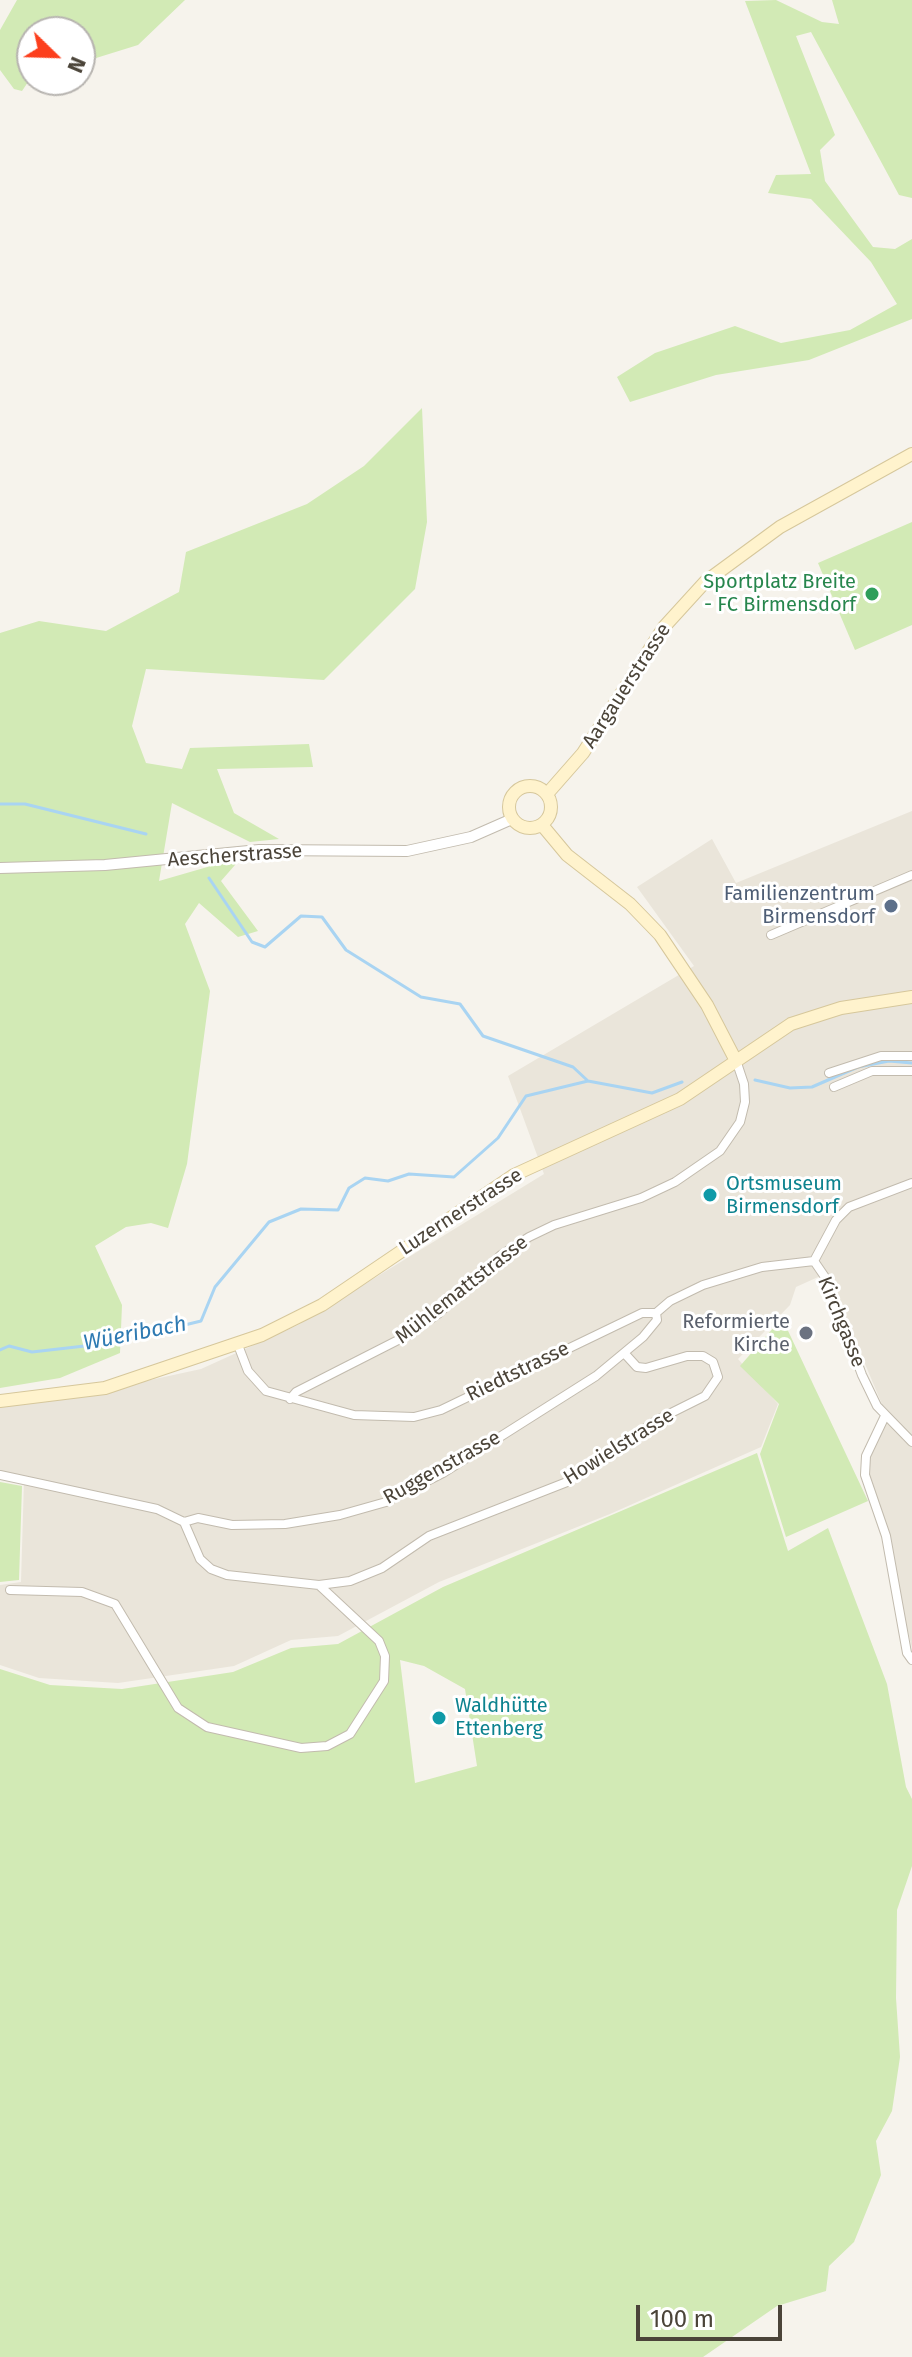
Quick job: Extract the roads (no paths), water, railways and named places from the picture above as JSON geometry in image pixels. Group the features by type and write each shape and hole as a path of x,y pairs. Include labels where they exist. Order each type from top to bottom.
{"main road":[{"name":"Aargauerstrasse","path":"547,794 594,738 664,627 705,582 770,533 912,454"},
{"path":"532,786 547,794 551,811 542,825 526,829 512,819 508,808 515,792 532,786"},
{"path":"542,825 567,855 630,904 660,935 707,1005 735,1059"},
{"name":"Luzernerstrasse","path":"0,1401 105,1388 238,1345 322,1305 514,1175 552,1156 637,1122 680,1099 735,1059 805,1018 862,1004 912,997"}],"street":[{"name":"Aescherstrasse","path":"0,868 135,863 259,850 407,851 471,837 512,819"},
{"path":"771,935 912,875"},
{"path":"829,1073 871,1058 912,1056"},
{"name":"Mühlemattstrasse","path":"290,1399 296,1392 408,1335 438,1314 501,1255 529,1237 554,1225 641,1198 675,1182 720,1151 736,1130 745,1102 744,1084 735,1059"},
{"path":"834,1087 872,1071 912,1071"},
{"name":"Kirchgasse","path":"912,1183 857,1202 844,1211 814,1261 827,1280 862,1375 885,1416 912,1442"},
{"name":"Riedtstrasse","path":"238,1345 254,1379 266,1391 354,1415 414,1417 441,1410 642,1313 656,1313 670,1301 732,1274 814,1261"},
{"name":"Ruggenstrasse","path":"0,1475 157,1509 184,1522 198,1518 232,1525 285,1524 340,1515 386,1502 443,1473 626,1355 657,1320 656,1313"},
{"name":"Howielstrasse","path":"319,1585 350,1581 382,1568 429,1536 567,1482 657,1420 705,1396 718,1377 713,1362 703,1356 687,1356 646,1368 637,1367 626,1355"},
{"path":"885,1416 866,1456 865,1475 886,1536 907,1653 912,1660"},
{"path":"10,1590 82,1592 107,1600 124,1616 158,1680 189,1718 207,1727 301,1748 327,1746 350,1734 377,1696 386,1668 379,1641 319,1585 227,1575 211,1569 200,1559 184,1522"}],"waterway":[{"path":"0,804 25,804 146,834"},
{"path":"209,878 252,942 265,947 301,916 322,917 346,950 421,997 460,1004 483,1036 573,1067 588,1081"},
{"name":"Wüeribach","path":"755,1080 790,1088 812,1087 858,1067 889,1061 912,1063"},
{"name":"Wüeribach","path":"0,1350 9,1346 32,1352 111,1343 201,1321 215,1287 269,1222 301,1209 338,1210 349,1188 365,1178 388,1181 409,1174 454,1177 498,1138 526,1096 588,1081 652,1093 682,1082"}],"place":[{"name":"Sportplatz Breite - FC Birmensdorf","path":"872,594"},
{"name":"Familienzentrum Birmensdorf","path":"891,906"},
{"name":"Ortsmuseum Birmensdorf","path":"710,1195"},
{"name":"Reformierte Kirche","path":"806,1333"},
{"name":"Waldhütte Ettenberg","path":"439,1718"}]}
